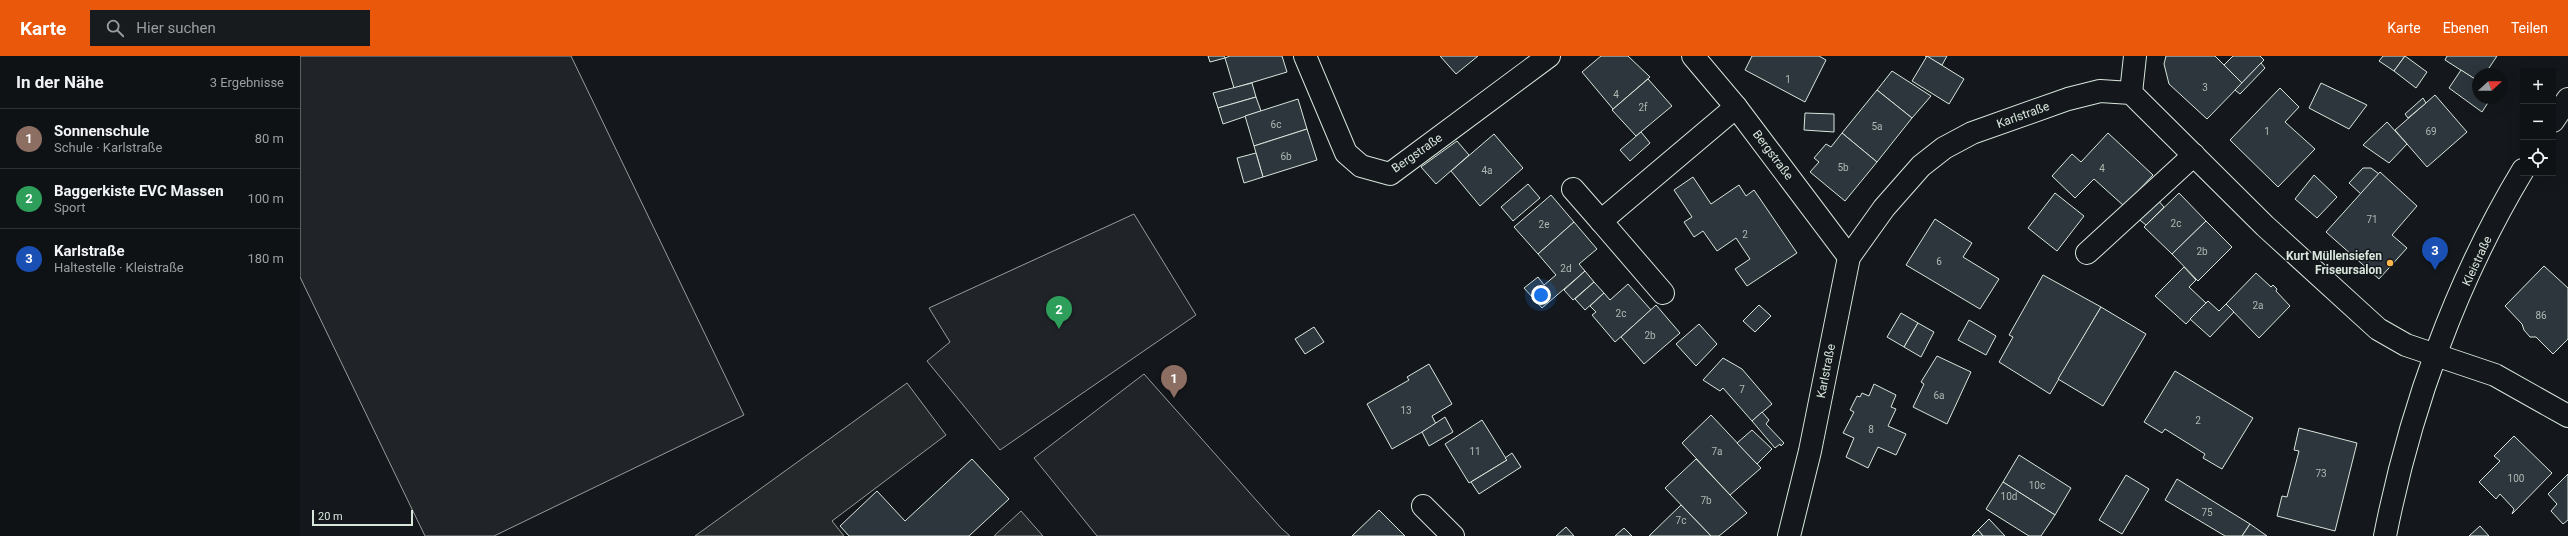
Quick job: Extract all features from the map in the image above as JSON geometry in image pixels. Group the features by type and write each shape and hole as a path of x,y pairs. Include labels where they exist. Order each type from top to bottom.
{"street":[{"name":"Bergstraße","path":"1305,56 1346,153 1361,166 1390,174 1549,56"},
{"name":"Bergstraße","path":"1693,56 1736,107 1849,257"},
{"path":"2135,56 2131,93 2265,226 2378,329 2406,345 2495,375 2568,416"},
{"name":"Karlstraße","path":"1789,536 1810,451 1849,257 1884,208 1921,166 1944,148 1972,133 2068,99 2100,91 2131,93"},
{"path":"2556,117 2568,99"},
{"path":"1601,221 1736,107"},
{"path":"2087,253 2194,155"},
{"name":"Kleistraße","path":"2385,536 2392,504 2436,354 2483,245 2520,176"},
{"path":"1573,189 1662,293"},
{"path":"1423,506 1453,536"}],"shaded area":[{"path":"300,56 571,56 744,415 494,536 425,536 300,277"},
{"path":"1134,214 1196,315 1000,450 927,361 950,342 929,308"},
{"path":"1144,374 1281,528 1290,536 1097,536 1034,458"},
{"path":"907,383 946,435 832,521 844,536 695,536"},
{"path":"1021,511 1043,536 994,536"}],"building":[{"path":"1208,56 1224,56 1225,58 1210,62"},
{"path":"1230,56 1282,56 1287,72 1234,88 1225,58"},
{"path":"1440,56 1478,56 1456,74"},
{"path":"1601,56 1628,56 1650,77 1613,109 1582,72"},
{"path":"1752,56 1819,56 1826,60 1805,102 1745,70"},
{"path":"1925,56 1947,56 1942,65"},
{"path":"1927,56 1964,79 1949,104 1912,81"},
{"path":"2166,56 2215,56 2242,83 2207,119 2169,84 2164,64"},
{"path":"2233,56 2260,56 2264,60 2242,83 2224,65"},
{"path":"2383,56 2405,56 2394,71 2379,61"},
{"path":"2405,56 2427,72 2416,88 2394,71"},
{"path":"2447,56 2497,56 2489,68 2472,68 2472,77 2445,60"},
{"path":"2261,63 2265,68 2240,94 2235,90"},
{"path":"2461,70 2472,77 2472,104 2487,104 2482,112 2449,88"},
{"path":"1892,71 1931,96 1912,118 1877,90"},
{"path":"1648,79 1672,106 1636,136 1612,110"},
{"path":"1252,83 1256,97 1218,108 1213,93"},
{"path":"2321,83 2367,105 2349,129 2309,108"},
{"path":"2280,88 2299,107 2285,122 2315,149 2278,187 2230,140"},
{"path":"1877,90 1912,118 1877,162 1842,133"},
{"path":"2435,95 2467,132 2427,167 2395,130"},
{"path":"1256,97 1261,111 1223,124 1218,108"},
{"path":"2423,98 2426,103 2408,118 2405,114"},
{"path":"1298,99 1307,129 1254,146 1245,116"},
{"path":"1805,113 1834,114 1834,132 1804,130"},
{"path":"2387,122 2407,144 2389,163 2363,145"},
{"path":"1307,129 1317,160 1263,177 1254,146"},
{"path":"1641,132 1650,143 1630,161 1620,150"},
{"path":"1842,133 1877,162 1845,201 1810,172 1819,162 1814,158 1826,144 1831,147"},
{"path":"2108,133 2153,175 2124,206 2094,179 2075,198 2052,176 2072,154 2081,162"},
{"path":"1494,134 1523,168 1480,206 1451,171"},
{"path":"1457,141 1469,155 1436,184 1421,167"},
{"path":"1256,153 1263,177 1244,183 1237,158"},
{"path":"2363,168 2371,168 2379,174 2361,194 2349,183"},
{"path":"2380,172 2417,206 2392,235 2407,248 2379,279 2326,232"},
{"path":"2314,175 2337,197 2317,218 2295,199"},
{"path":"1693,177 1711,204 1739,185 1746,196 1754,190 1797,253 1747,286 1735,269 1750,259 1736,238 1717,251 1703,231 1694,237 1684,222 1692,217 1674,190"},
{"path":"1528,184 1540,198 1513,221 1501,207"},
{"path":"2055,193 2084,216 2057,251 2028,228"},
{"path":"2179,193 2206,221 2172,254 2144,227"},
{"path":"1551,195 1574,222 1538,254 1514,227"},
{"path":"2155,197 2164,207 2146,225 2136,217"},
{"path":"1935,219 1972,243 1963,257 1999,279 1980,309 1906,265"},
{"path":"2206,221 2232,247 2198,281 2172,254"},
{"path":"1574,222 1597,249 1579,264 1585,271 1542,308 1524,288 1538,277 1544,285 1556,275 1538,254"},
{"path":"2544,266 2568,288 2568,339 2553,354 2536,337 2530,337 2524,330 2522,324 2505,306"},
{"path":"2184,267 2196,280 2189,287 2206,303 2186,324 2155,296"},
{"path":"1585,271 1594,282 1573,300 1564,290"},
{"path":"2256,273 2271,287 2273,285 2277,289 2276,291 2290,306 2259,338 2226,304"},
{"path":"2043,275 2101,307 2050,394 1999,362 2013,337 2009,335"},
{"path":"1594,282 1604,293 1585,310 1575,299"},
{"path":"1628,284 1651,310 1615,342 1592,315 1596,312 1590,306 1604,293 1610,300"},
{"path":"2208,301 2219,311 2226,304 2234,312 2210,337 2190,319"},
{"path":"1656,305 1680,333 1644,364 1621,337"},
{"path":"1759,305 1771,316 1755,332 1743,321"},
{"path":"2101,307 2146,334 2103,406 2058,379"},
{"path":"1901,313 1918,323 1904,347 1887,337"},
{"path":"1969,320 1996,336 1986,355 1958,340"},
{"path":"1918,323 1934,332 1921,357 1904,347"},
{"path":"1699,324 1717,344 1696,366 1676,344"},
{"path":"1314,327 1324,342 1305,354 1295,339"},
{"path":"1937,356 1971,372 1947,424 1913,407 1924,384 1921,382"},
{"path":"1723,358 1742,369 1772,404 1752,421 1723,388 1720,391 1703,380"},
{"path":"1429,364 1452,404 1432,416 1436,424 1392,449 1367,404 1409,380 1407,377"},
{"path":"2175,371 2253,418 2222,469 2203,458 2205,454 2165,429 2162,433 2144,422"},
{"path":"1874,384 1896,395 1891,407 1896,409 1888,426 1906,434 1896,455 1878,447 1868,468 1846,457 1854,438 1843,433 1854,412 1850,410 1857,396 1860,397 1862,393 1869,396"},
{"path":"1762,412 1769,420 1766,424 1784,443 1781,446 1780,444 1775,448 1752,421"},
{"path":"1711,415 1761,468 1730,495 1682,443"},
{"path":"1445,417 1453,432 1429,446 1422,432"},
{"path":"1482,420 1507,460 1469,483 1445,444"},
{"path":"2299,428 2357,443 2335,531 2277,516 2282,496 2287,497 2299,451 2294,450"},
{"path":"1752,430 1772,449 1757,464 1737,443"},
{"path":"2514,436 2552,473 2512,514 2514,509 2500,494 2496,499 2479,482 2500,461 2494,456"},
{"path":"1512,453 1521,467 1479,494 1471,482 1507,460 1505,458"},
{"path":"2019,455 2071,488 2055,515 2003,482"},
{"path":"972,459 1009,499 969,536 849,536 840,526 877,491 905,521"},
{"path":"1696,459 1747,513 1719,536 1711,536 1665,488"},
{"path":"2568,474 2568,520 2563,524 2551,511 2557,504 2548,494"},
{"path":"2126,475 2149,489 2122,534 2099,520"},
{"path":"2177,479 2250,524 2242,536 2225,536 2165,500"},
{"path":"2003,482 2055,515 2041,536 2029,536 1986,509"},
{"path":"1681,505 1711,536 1649,536"},
{"path":"1379,510 1405,536 1352,536"},
{"path":"1989,519 2005,536 1983,536 1978,530"},
{"path":"2250,524 2267,536 2242,536"},
{"path":"2480,526 2489,536 2469,536"},
{"path":"1566,527 1574,536 1556,536"},
{"path":"1624,528 1632,536 1615,536"},
{"path":"1978,530 1983,536 1972,536"}],"place":[{"name":"Kurt Müllensiefen Friseursalon","path":"2390,263"},
{"name":"Karlstraße","path":"2435,270"},
{"name":"Baggerkiste EVC Massen","path":"1059,329"},
{"name":"Sonnenschule","path":"1174,398"}]}
